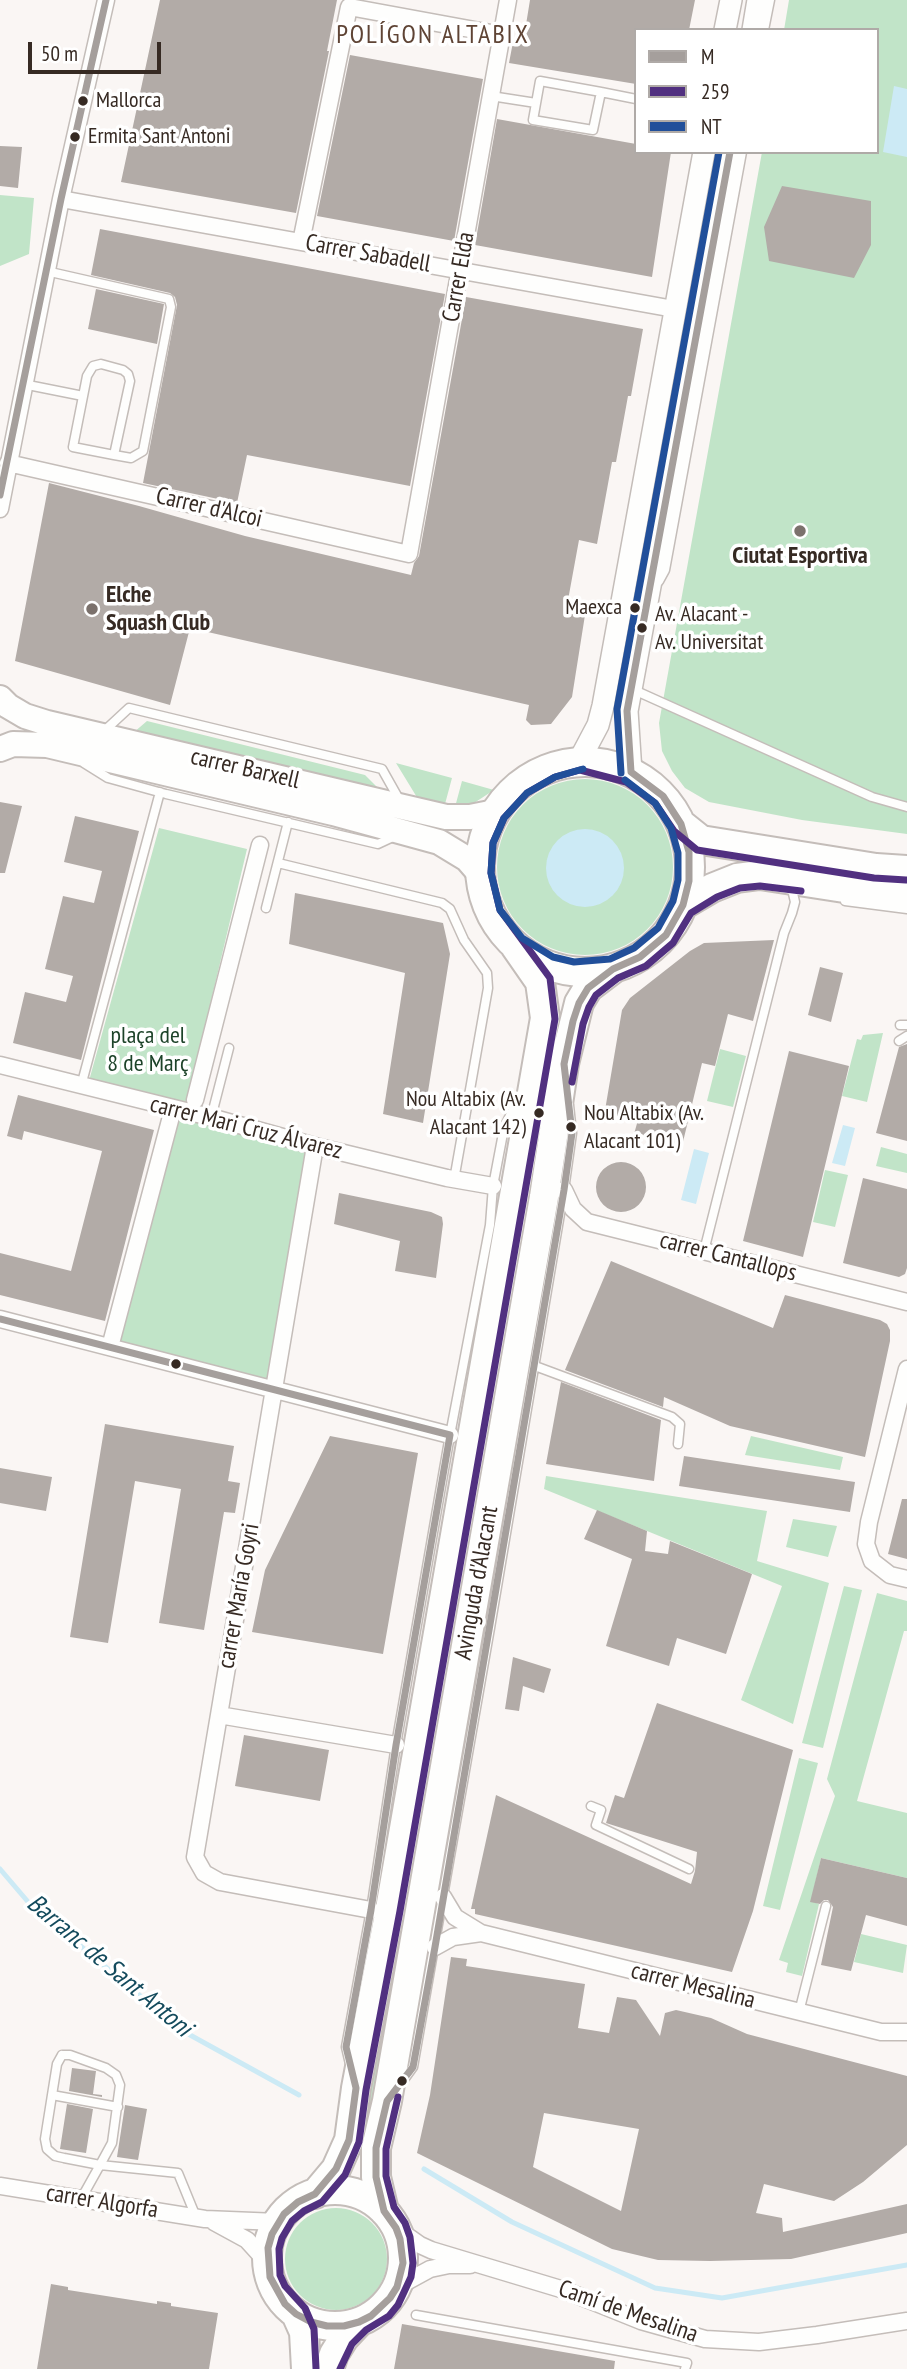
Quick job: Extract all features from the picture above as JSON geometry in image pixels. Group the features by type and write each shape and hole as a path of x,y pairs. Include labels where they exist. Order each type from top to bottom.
{"highway":[{"path":"580,759 631,772 663,796 681,824 689,852 690,881 683,905 666,935 640,957 612,970 573,973 549,967 514,946 490,915 480,874 483,840 495,812 520,785 551,768 580,759"},
{"path":"681,824 701,840 876,868 907,870"},
{"path":"683,905 712,888 737,878 760,875 907,894"},
{"name":"Avinguda d'Alacant","path":"315,2194 336,2169 349,2140 545,1018 540,982 514,946"},
{"name":"Avinguda d'Alacant","path":"390,2220 376,2177 376,2148 387,2101 544,1197 564,1064 579,1003 588,988 612,970"},
{"path":"329,2369 344,2337 359,2322 382,2308 397,2287 403,2263 400,2239 390,2220 374,2203 352,2192 327,2191 315,2194 298,2202 278,2222 268,2248 270,2277 285,2304 311,2322 344,2326 359,2322"},
{"path":"296,2314 304,2332 306,2369"}],"main road":[{"path":"725,28 731,0"},
{"path":"753,28 758,0"},
{"path":"580,759 598,725 603,706 704,154"},
{"path":"631,772 627,710 730,154"},
{"name":"carrer Barxell","path":"0,698 25,716 47,723 446,817 470,817 495,812"},
{"name":"carrer Barxell","path":"0,749 13,744 47,745 320,809 439,842 457,851 480,874"}],"street":[{"path":"0,509 46,271 106,0"},
{"name":"Carrer Elda","path":"409,554 508,0"},
{"path":"301,242 349,7 502,35"},
{"name":"Carrer Sabadell","path":"61,200 674,309"},
{"path":"0,495 8,463"},
{"name":"Carrer d'Alcoi","path":"8,463 409,554"},
{"path":"195,1100 260,845"},
{"name":"carrer Mari Cruz Álvarez","path":"0,1065 215,1118 315,1146 454,1180 493,1186"},
{"path":"110,1347 173,1109"},
{"name":"carrer María Goyri","path":"315,1146 195,1857 204,1873 220,1882 372,1910"},
{"name":"carrer Cantallops","path":"564,1190 573,1209 587,1222 907,1302"},
{"path":"0,1319 450,1435"},
{"path":"907,1369 904,1394 869,1522 866,1544 872,1561 890,1575 907,1579"},
{"path":"219,1715 396,1745"},
{"name":"carrer Mesalina","path":"443,1897 455,1917 481,1933 881,2032 907,2032"},
{"name":"carrer Mesalina","path":"435,1947 453,1937 481,1933"},
{"name":"carrer Algorfa","path":"0,2186 201,2218 278,2222"},
{"name":"carrer Algorfa","path":"201,2218 235,2232 247,2240 267,2262"},
{"name":"Camí de Mesalina","path":"390,2220 420,2245 564,2290 642,2321 705,2339 759,2342 907,2321"},
{"name":"Camí de Mesalina","path":"397,2287 430,2269 476,2264"}],"lane":[{"path":"764,28 770,0"},
{"path":"601,92 593,130 533,120 540,81 601,92 634,99"},
{"path":"491,96 536,103"},
{"path":"648,598 665,570 742,154"},
{"path":"46,271 169,299 171,307 144,451 131,458 114,456 73,447 87,376 93,366 101,364 128,374 130,381 114,456"},
{"path":"23,384 83,396"},
{"path":"631,689 872,797 907,807"},
{"path":"65,749 108,778 160,792 378,844 405,832"},
{"path":"81,1086 160,792"},
{"path":"266,908 288,822"},
{"path":"278,863 442,903 450,909 464,940 487,973 488,988 454,1180"},
{"path":"793,880 825,897"},
{"path":"704,1251 784,933 795,902 793,880"},
{"path":"834,899 907,909"},
{"path":"215,1118 212,1114 229,1048"},
{"name":"Avinguda d'Alacant","path":"387,2101 413,2067 535,1366 572,1133 564,1064"},
{"name":"Avinguda d'Alacant","path":"356,2088 346,2046 372,1910 396,1745 450,1435 490,1225 493,1186 504,1128 516,1103 531,1090"},
{"path":"535,1366 672,1416 680,1424 678,1444"},
{"path":"592,1806 601,1810 597,1825 689,1869"},
{"path":"799,2012 826,1906"},
{"path":"81,2199 100,2165 111,2143 120,2085 116,2075 106,2068 70,2055 62,2055 57,2064 52,2095 45,2139 47,2149 55,2156 100,2165 178,2173 201,2218"},
{"path":"52,2095 118,2106"},
{"path":"416,2315 687,2363 685,2369"}],"green space":[{"name":"Ciutat Esportiva","path":"789,0 907,0 907,834 802,820 709,802 685,788 662,751 659,723 762,154 879,154 879,28 784,28"},
{"path":"0,195 34,198 29,254 0,266"},
{"path":"147,721 365,775 383,793 133,733"},
{"path":"396,763 452,778 445,804 418,799"},
{"path":"585,779 619,786 647,805 666,833 673,867 666,901 647,929 619,948 585,955 551,948 523,929 504,901 497,867 504,833 523,805 551,786"},
{"path":"462,781 494,790 474,803 455,807"},
{"name":"plaça del 8 de Març","path":"159,828 247,849 185,1111 315,1146 274,1389 110,1347 173,1109 87,1088"},
{"path":"552,1023 564,1025 372,2141 360,2139"},
{"path":"883,1033 867,1102 842,1096 857,1039 861,1040 863,1035"},
{"path":"720,1049 746,1056 733,1107 707,1101"},
{"path":"881,1147 907,1154 907,1173 876,1166"},
{"path":"825,1170 848,1175 835,1227 813,1222"},
{"path":"751,1436 843,1457 840,1470 745,1455"},
{"path":"546,1476 767,1511 757,1561 829,1583 793,1724 741,1700 782,1586 544,1489"},
{"path":"793,1519 837,1526 828,1557 786,1547"},
{"path":"844,1586 862,1590 823,1748 802,1743"},
{"path":"877,1593 907,1601 907,1631 904,1631 857,1801 907,1813 907,1878 821,1858 811,1901 819,1904 802,1976 786,1972 788,1963 779,1960 835,1796 827,1779"},
{"path":"799,1758 818,1763 780,1910 763,1906"},
{"path":"861,1934 907,1945 903,1973 854,1962"},
{"path":"336,2208 356,2212 372,2223 383,2239 387,2259 383,2279 372,2295 356,2306 336,2310 316,2306 300,2295 289,2279 285,2259 289,2239 300,2223 316,2212"}],"water":[{"path":"894,86 907,89 907,157 883,152"},
{"path":"585,829 600,832 613,840 621,853 624,868 621,883 613,896 600,904 585,907 570,904 557,896 549,883 546,868 549,853 557,840 570,832"},
{"path":"843,1125 855,1128 845,1166 832,1163"},
{"path":"694,1149 709,1153 696,1204 681,1200"}],"building":[{"path":"160,0 337,0 296,213 121,182"},
{"path":"530,0 695,0 689,28 634,28 634,84 509,63 513,42 523,43"},
{"path":"350,55 483,79 454,241 317,216"},
{"path":"497,119 634,144 634,154 671,154 652,277 475,245"},
{"path":"0,146 22,147 18,188 0,186"},
{"path":"782,186 871,201 871,245 854,278 769,261 764,227"},
{"path":"100,229 445,294 410,486 247,455 237,503 143,483 177,305 175,297 170,293 91,275"},
{"path":"96,289 164,304 157,344 88,329"},
{"path":"466,297 643,329 616,462 612,462 597,544 579,540 566,611 585,615 572,697 551,724 531,725 526,720 529,705 190,628 170,705 15,661 49,483 245,536 411,575 419,556"},
{"path":"0,802 22,806 5,873 0,873"},
{"path":"75,816 139,831 81,1060 13,1043 25,992 66,1002 73,976 45,969 63,896 94,903 102,871 64,862"},
{"path":"295,893 443,923 450,954 423,1123 383,1114 405,973 289,944"},
{"path":"774,940 753,1021 728,1014 715,1066 702,1063 682,1146 634,1134 638,1120 614,1116 603,1122 622,1010 630,998 704,943"},
{"path":"820,967 843,973 831,1022 808,1015"},
{"path":"907,1044 907,1141 876,1133 899,1047"},
{"path":"789,1051 849,1066 803,1257 743,1241"},
{"path":"18,1095 154,1130 105,1321 0,1295 0,1253 71,1271 102,1151 24,1131 22,1140 7,1136"},
{"path":"621,1162 638,1170 646,1187 638,1204 621,1212 604,1204 596,1187 604,1170"},
{"path":"863,1178 907,1189 907,1268 905,1274 899,1277 843,1263"},
{"path":"339,1193 431,1212 442,1217 436,1278 395,1271 400,1241 334,1224"},
{"path":"611,1261 773,1328 785,1295 887,1324 890,1341 865,1457 730,1426 664,1397 663,1407 565,1370"},
{"path":"561,1382 661,1420 654,1481 546,1464"},
{"path":"105,1424 234,1446 228,1481 240,1483 235,1513 224,1512 204,1630 159,1623 181,1489 135,1481 108,1643 70,1637"},
{"path":"330,1436 418,1453 383,1654 252,1632 265,1570"},
{"path":"684,1456 855,1482 850,1512 679,1486"},
{"path":"0,1468 52,1477 46,1511 0,1503"},
{"path":"902,1499 907,1499 907,1559 888,1554"},
{"path":"597,1510 647,1531 645,1551 668,1554 670,1541 752,1574 726,1654 677,1638 669,1666 606,1646 632,1559 584,1539"},
{"path":"513,1657 551,1669 544,1693 523,1686 519,1711 505,1709"},
{"path":"657,1703 793,1750 753,1911 732,1972 475,1914 475,1909 471,1909 496,1795 691,1884 697,1852 606,1823 615,1795 624,1798"},
{"path":"244,1735 329,1750 320,1801 235,1786"},
{"path":"821,1858 907,1878 907,1926 866,1915 851,1971 821,1965 833,1907 828,1900 820,1904 810,1902"},
{"path":"451,1957 467,1959 466,1966 585,1984 578,2028 609,2033 617,1997 636,2000 660,2036 665,2013 676,2010 711,2018 747,2034 907,2076 907,2145 863,2182 834,2201 764,2184 756,2213 782,2218 783,2232 907,2204 907,2233 791,2259 658,2260 612,2249 417,2153 430,2095","holes":["544,2113 639,2129 621,2211 533,2167"]},
{"path":"72,2068 96,2071 93,2094 102,2097 69,2091"},
{"path":"67,2104 93,2109 86,2153 60,2149"},
{"path":"125,2105 147,2109 138,2160 117,2157"},
{"path":"51,2284 68,2287 68,2290 157,2304 157,2301 171,2303 171,2306 218,2313 209,2369 37,2369"},
{"path":"402,2324 615,2361 614,2369 394,2369"}],"waterway":[{"name":"Barranc de Sant Antoni","path":"0,1869 29,1903 181,2030 299,2095"},
{"name":"Barranc de Sant Antoni","path":"424,2169 512,2222 655,2288 722,2298 907,2265"}],"transit line":[{"name":"M","path":"0,495 61,199 106,0"},
{"name":"NT","path":"621,773 617,709 719,154"},
{"name":"M","path":"0,1319 450,1435 346,2047 356,2088 349,2140 336,2169 315,2194 298,2202 284,2214 272,2234 268,2248 270,2277 285,2304 296,2314 327,2326 344,2326 359,2322 371,2316 390,2298 397,2287 403,2263 400,2239 384,2211 376,2177 376,2148 387,2101 413,2067 435,1947 564,1190 572,1133 564,1064 573,1021 588,988 613,969 640,957 666,935 683,905 689,881 689,852 681,824 663,796 631,772 627,711 730,154"},
{"name":"NT","path":"583,769 555,777 527,793 504,818 493,843 491,873 500,910 522,938 553,957 574,962 610,959 634,948 658,928 673,901 678,880 678,853 671,828 655,803 625,780"},
{"name":"259","path":"316,2368 314,2329 305,2308 285,2286 280,2275 279,2249 292,2221 322,2202 345,2175 359,2142 555,1019 550,978 500,910 491,873 493,843 504,818 527,793 555,777 580,770 626,782 655,803 674,831 697,850 874,878 906,880"},
{"name":"259","path":"572,1082 583,1024 596,995 618,978 646,966 673,943 691,913 717,897 740,888 760,886 801,891"},
{"name":"259","path":"340,2369 352,2344 366,2330 389,2316 398,2305 411,2277 413,2263 410,2237 405,2223 394,2207 386,2176 386,2149 398,2097"}],"place":[{"name":"Mallorca","path":"83,101"},
{"name":"Ermita Sant Antoni","path":"75,137"},
{"name":"Ciutat Esportiva","path":"800,531"},
{"name":"Maexca","path":"635,608"},
{"name":"Elche Squash Club","path":"92,609"},
{"name":"Av. Alacant - Av. Universitat","path":"642,628"},
{"name":"Nou Altabix (Av. Alacant 142)","path":"539,1113"},
{"name":"Nou Altabix (Av. Alacant 101)","path":"571,1127"}],"district":[{"name":"POLÍGON ALTABIX","path":"433,36"}]}
